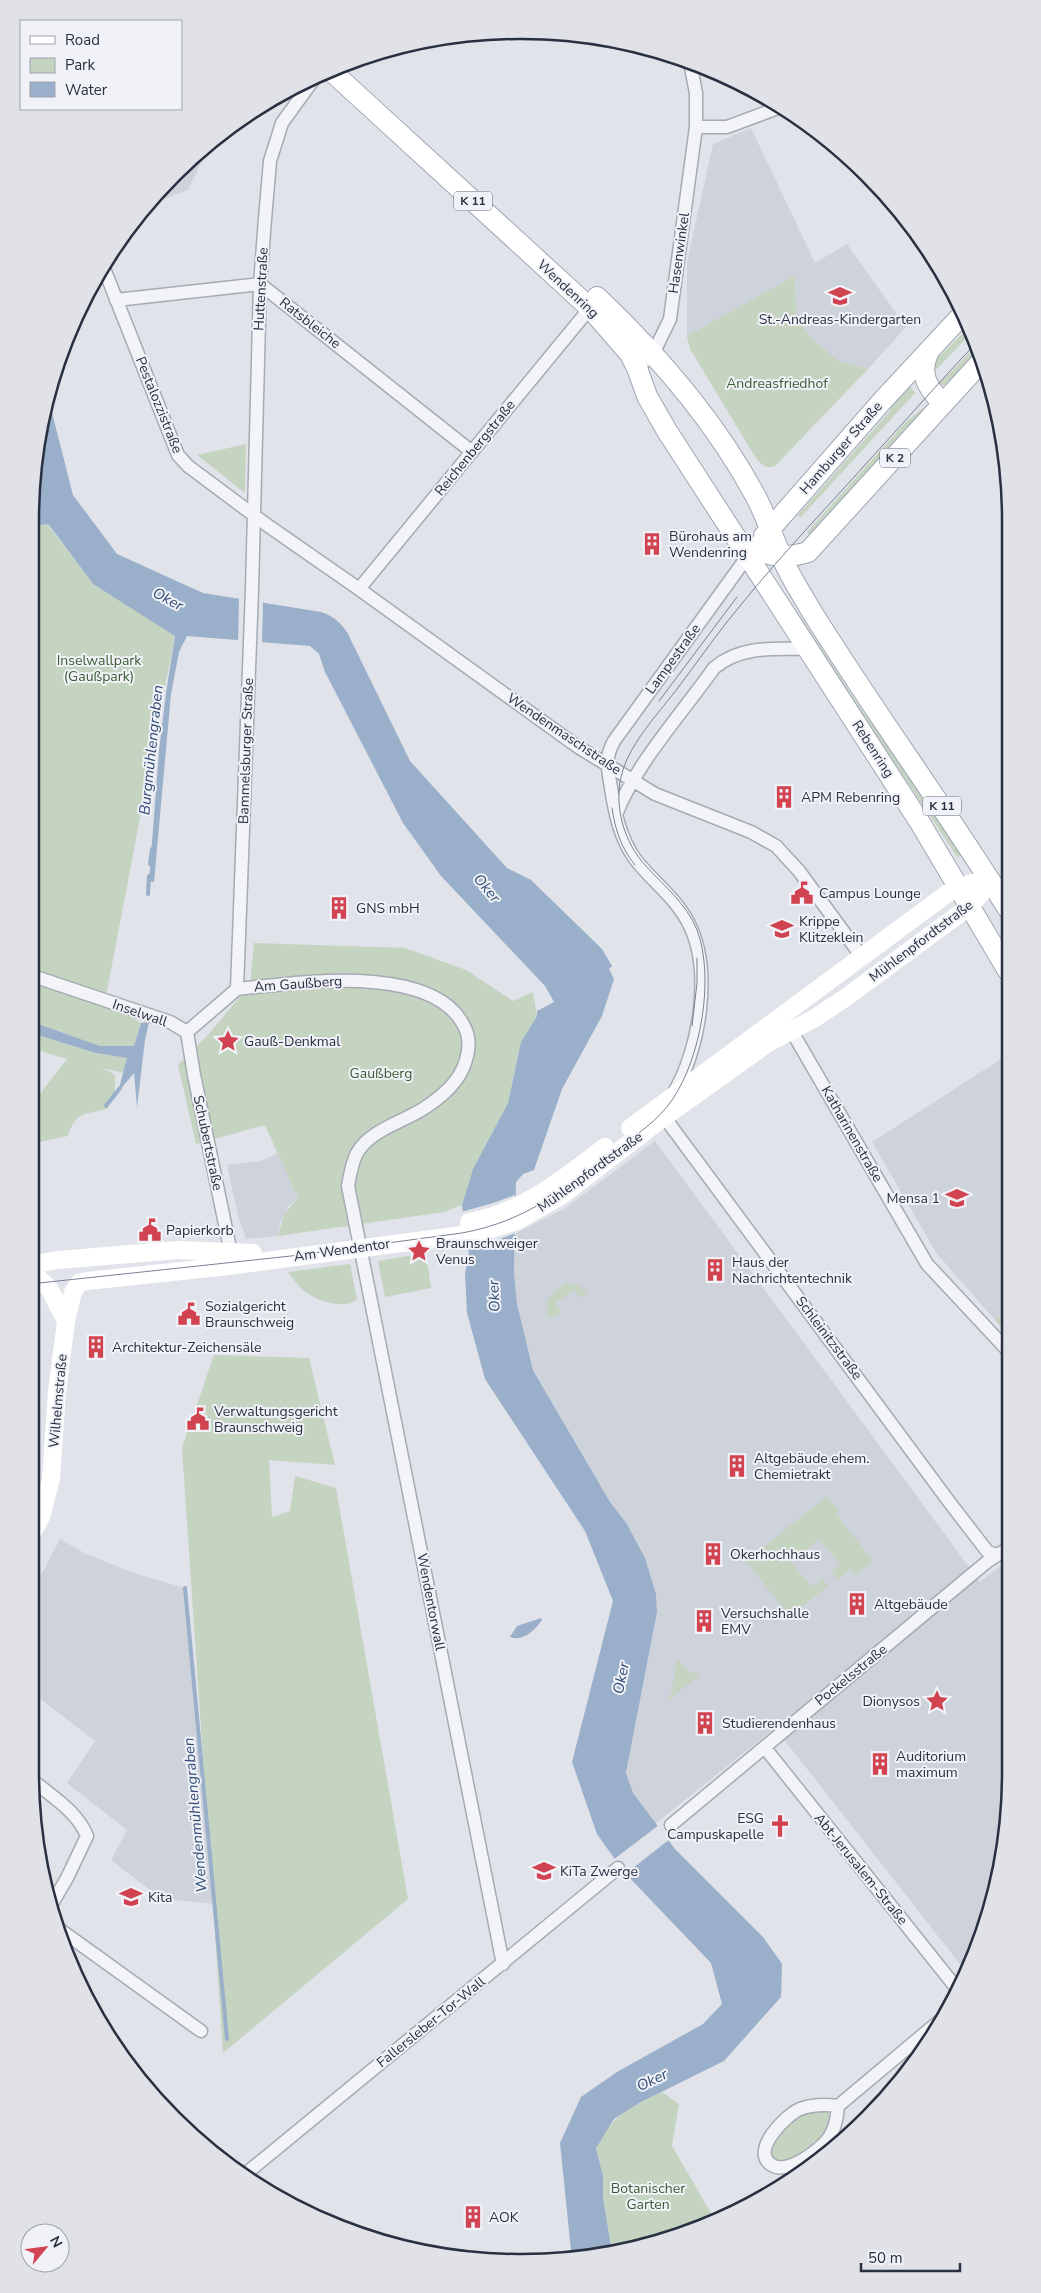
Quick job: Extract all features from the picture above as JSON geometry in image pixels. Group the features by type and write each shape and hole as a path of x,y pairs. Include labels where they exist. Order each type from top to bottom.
{"main road":[{"name":"Wendenring","path":"349,70 598,298 653,354 688,394 714,430 752,490 771,528"},
{"name":"Wendenring","path":"336,75 590,308 621,342 637,368 646,396 655,412 734,538 750,553"},
{"name":"Hamburger Straße","path":"750,553 929,349 958,319"},
{"path":"929,349 923,366 923,375 931,391 943,404"},
{"name":"K 2","path":"808,552 977,366"},
{"name":"Rebenring","path":"771,528 782,557 802,595 873,707 933,793 1002,899"},
{"path":"750,553 782,557 808,552 802,595"},
{"name":"Rebenring","path":"750,553 776,587 808,650 959,887 1002,961"},
{"name":"K 11","path":"776,587 802,595"},
{"name":"Mühlenpfordtstraße","path":"462,1230 492,1229 516,1214 959,887 972,883 992,882"},
{"name":"Mühlenpfordtstraße","path":"516,1214 561,1196 768,1043 826,1011 845,998 970,906 992,882"},
{"name":"Am Wendentor","path":"66,1321 73,1292 79,1283 87,1281 226,1260 259,1253 359,1244 462,1230"},
{"name":"Am Wendentor","path":"39,1264 68,1259 178,1250 226,1260"},
{"path":"39,1279 49,1288 66,1321"},
{"name":"Wilhelmstraße","path":"39,1520 51,1479 57,1392 66,1321"}],"street":[{"name":"Hasenwinkel","path":"637,368 653,354 670,318 696,127 696,93 692,70"},
{"name":"Huttenstraße","path":"254,514 260,284 270,161 282,123 307,88"},
{"path":"696,127 727,127 772,110"},
{"name":"Pestalozzistraße","path":"106,275 178,455 188,466 254,514"},
{"path":"116,300 260,284"},
{"name":"Ratsbleiche","path":"260,284 472,452"},
{"name":"Reichenbergstraße","path":"359,588 590,308"},
{"name":"Wendenmaschstraße","path":"254,514 578,746 633,781 655,794 751,832 776,846 800,871 862,957"},
{"name":"Bammelsburger Straße","path":"237,989 254,514"},
{"name":"Lampestraße","path":"607,764 606,757 614,741 750,553"},
{"path":"616,815 624,794 714,668 721,662 751,650 808,650"},
{"path":"607,764 616,815 628,847 644,869 680,908 700,952 702,974 700,1007 694,1038 682,1078 671,1098"},
{"name":"Inselwall","path":"39,978 170,1022 187,1032"},
{"name":"Am Gaußberg","path":"237,989 338,980 380,982 426,994 450,1007 463,1024 470,1042 466,1062 453,1084 426,1107 387,1128 368,1141 358,1153 348,1186 359,1244"},
{"path":"187,1032 237,989"},
{"name":"Katharinenstraße","path":"791,1030 927,1264 1002,1344"},
{"name":"Schubertstraße","path":"187,1032 226,1260"},
{"name":"Schleinitzstraße","path":"666,1118 950,1503 987,1551 996,1555"},
{"name":"Wendentorwall","path":"359,1244 503,1964"},
{"name":"Pockelsstraße","path":"671,1825 765,1748 780,1733 1002,1552"},
{"name":"Abt-Jerusalem-Straße","path":"765,1748 954,1985"},
{"path":"39,1786 65,1806 82,1824 86,1836 67,1878 55,1898"},
{"name":"Fallersleber-Tor-Wall","path":"250,2171 618,1868"},
{"path":"67,1934 201,2031"},
{"path":"824,2147 835,2126 838,2106 926,2032"},
{"path":"806,2161 779,2167 769,2163 765,2150 777,2128 799,2110 819,2104 838,2106"}],"shaded area":[{"path":"751,128 815,263 847,244 906,327 868,369 839,361 812,339 797,316 794,276 687,336 687,262 713,144"},
{"path":"204,158 188,190 160,201"},
{"name":"Mensa 1","path":"1002,1058 1002,1315 995,1320 937,1254 872,1142"},
{"path":"655,1141 980,1582 1002,1564 1002,1772 998,1835 986,1897 962,1966 775,1728 655,1824 633,1793 626,1774 657,1612 656,1594 645,1558 627,1524 610,1502 533,1369 517,1304 514,1273 516,1233 564,1209"},
{"path":"278,1153 298,1198 289,1205 280,1223 278,1236 246,1239 238,1216 227,1165 261,1161"},
{"path":"60,1539 86,1554 134,1573 185,1588 215,1904 174,1900 155,1894 111,1860 127,1830 67,1783 95,1741 39,1698 39,1577"}],"green space":[{"name":"Andreasfriedhof","path":"794,276 797,316 812,339 839,361 868,369 775,466 768,467 760,463 754,455 690,349 687,336"},
{"path":"964,332 967,338 931,375 935,361"},
{"path":"971,351 974,358 950,384 939,384"},
{"path":"908,383 915,393 800,518 798,515 890,411 891,404"},
{"path":"928,404 930,406 811,539 807,532 905,423"},
{"path":"246,444 245,493 197,455"},
{"name":"Inselwallpark (Gaußpark)","path":"39,508 47,524 93,584 175,635 105,1001 141,1023 134,1046 100,1046 39,1024"},
{"path":"801,617 861,709 913,776 961,853 958,858 798,621"},
{"name":"Gaußberg","path":"254,943 405,948 466,970 513,1001 533,992 537,1016 521,1042 508,1103 473,1169 462,1205 444,1212 278,1236 284,1214 298,1198 265,1125 196,1144 178,1065 208,1035 250,985"},
{"path":"39,1036 96,1053 128,1058 123,1073 103,1068 115,1075 115,1093 107,1109 82,1115 74,1122 68,1136 39,1142 39,1095 67,1059 39,1051"},
{"path":"426,1253 431,1288 385,1297 378,1261"},
{"path":"350,1264 357,1299 345,1304 330,1303 309,1294 300,1287 288,1272"},
{"path":"567,1283 580,1286 587,1294 580,1298 574,1290 555,1303 561,1313 550,1318 547,1300 554,1292"},
{"path":"1002,1315 1002,1327 995,1320"},
{"path":"214,1355 309,1358 335,1465 269,1460 272,1517 290,1511 295,1476 336,1488 408,1899 223,2053 182,1448"},
{"path":"827,1496 839,1511 836,1514 873,1561 855,1575 851,1569 837,1580 831,1572 840,1565 819,1539 791,1562 812,1587 823,1579 828,1586 790,1616 746,1561"},
{"path":"678,1660 688,1671 701,1674 666,1702 674,1688 671,1686 676,1677 673,1675 677,1668 674,1666"},
{"name":"Botanischer Garten","path":"662,2092 679,2104 672,2146 713,2215 675,2229 611,2245 603,2198 603,2176 596,2148 615,2120 640,2102"},
{"path":"805,2111 828,2111 831,2120 829,2129 823,2137 805,2151 777,2162 771,2158 777,2136 781,2130"}],"water":[{"name":"Oker","path":"52,411 73,495 117,554 203,593 321,612 336,619 347,632 410,761 507,868 531,880 602,949 612,966 609,969 614,979 602,1016 562,1089 534,1170 523,1174 516,1182 514,1273 517,1304 533,1370 610,1502 627,1524 645,1558 656,1594 657,1612 626,1773 633,1793 675,1849 763,1937 782,1964 781,1997 724,2061 639,2103 614,2119 596,2148 603,2176 603,2198 611,2245 571,2251 560,2143 581,2097 617,2072 703,2024 722,2004 711,1963 624,1872 597,1834 572,1762 613,1601 585,1531 485,1379 467,1313 465,1273 469,1254 462,1205 473,1169 508,1103 521,1042 537,1016 537,1011 554,1002 545,986 441,876 403,823 325,672 319,654 310,646 187,636 179,652 171,694 154,882 149,881 159,751 175,636 93,584 49,525 39,526 40,489 43,458"},
{"path":"149,1022 137,1107 134,1073 118,1092 127,1058 96,1053 39,1036 39,1024 100,1046 134,1046 141,1023"},
{"path":"541,1618 542,1620 539,1624 528,1634 520,1638 510,1637 517,1626"}],"pier":[{"path":"239,597 263,601 262,644 238,643"},
{"path":"515,1195 516,1233 490,1243 466,1247 461,1212"},
{"path":"659,1825 670,1839 624,1875 613,1860"}],"waterway":[{"name":"Burgmühlengraben","path":"150,864 152,849"},
{"name":"Burgmühlengraben","path":"148,894 149,876"},
{"name":"Burgmühlengraben","path":"106,1106 120,1088"},
{"name":"Wendenmühlengraben","path":"185,1588 227,2039"}],"tram line":[{"path":"39,1283 291,1256 462,1233 485,1228 526,1212 544,1202 579,1178 660,1115 682,1083 691,1062 702,1017 705,971 702,949 692,920 681,903 638,857 626,835 622,823 619,798 622,773 626,761 647,727 760,582 971,349"},
{"path":"659,701 737,597"},
{"path":"612,808 619,838 635,865"},
{"path":"692,1026 697,983 697,958"}],"place":[{"name":"St.-Andreas-Kindergarten","path":"840,296"},
{"name":"Bürohaus am Wendenring","path":"652,544"},
{"name":"APM Rebenring","path":"784,797"},
{"name":"Campus Lounge","path":"802,893"},
{"name":"GNS mbH","path":"339,908"},
{"name":"Krippe Klitzeklein","path":"782,929"},
{"name":"Gauß-Denkmal","path":"228,1041"},
{"name":"Mensa 1","path":"957,1198"},
{"name":"Papierkorb","path":"150,1230"},
{"name":"Braunschweiger Venus","path":"419,1251"},
{"name":"Haus der Nachrichtentechnik","path":"715,1270"},
{"name":"Sozialgericht Braunschweig","path":"189,1314"},
{"name":"Architektur-Zeichensäle","path":"96,1347"},
{"name":"Verwaltungsgericht Braunschweig","path":"198,1419"},
{"name":"Altgebäude ehem. Chemietrakt","path":"737,1466"},
{"name":"Okerhochhaus","path":"713,1554"},
{"name":"Altgebäude","path":"857,1604"},
{"name":"Versuchshalle EMV","path":"704,1621"},
{"name":"Dionysos","path":"937,1701"},
{"name":"Studierendenhaus","path":"705,1723"},
{"name":"Auditorium maximum","path":"880,1764"},
{"name":"ESG Campuskapelle","path":"780,1826"},
{"name":"KiTa Zwerge","path":"544,1871"},
{"name":"Kita","path":"131,1897"},
{"name":"AOK","path":"473,2217"}]}
